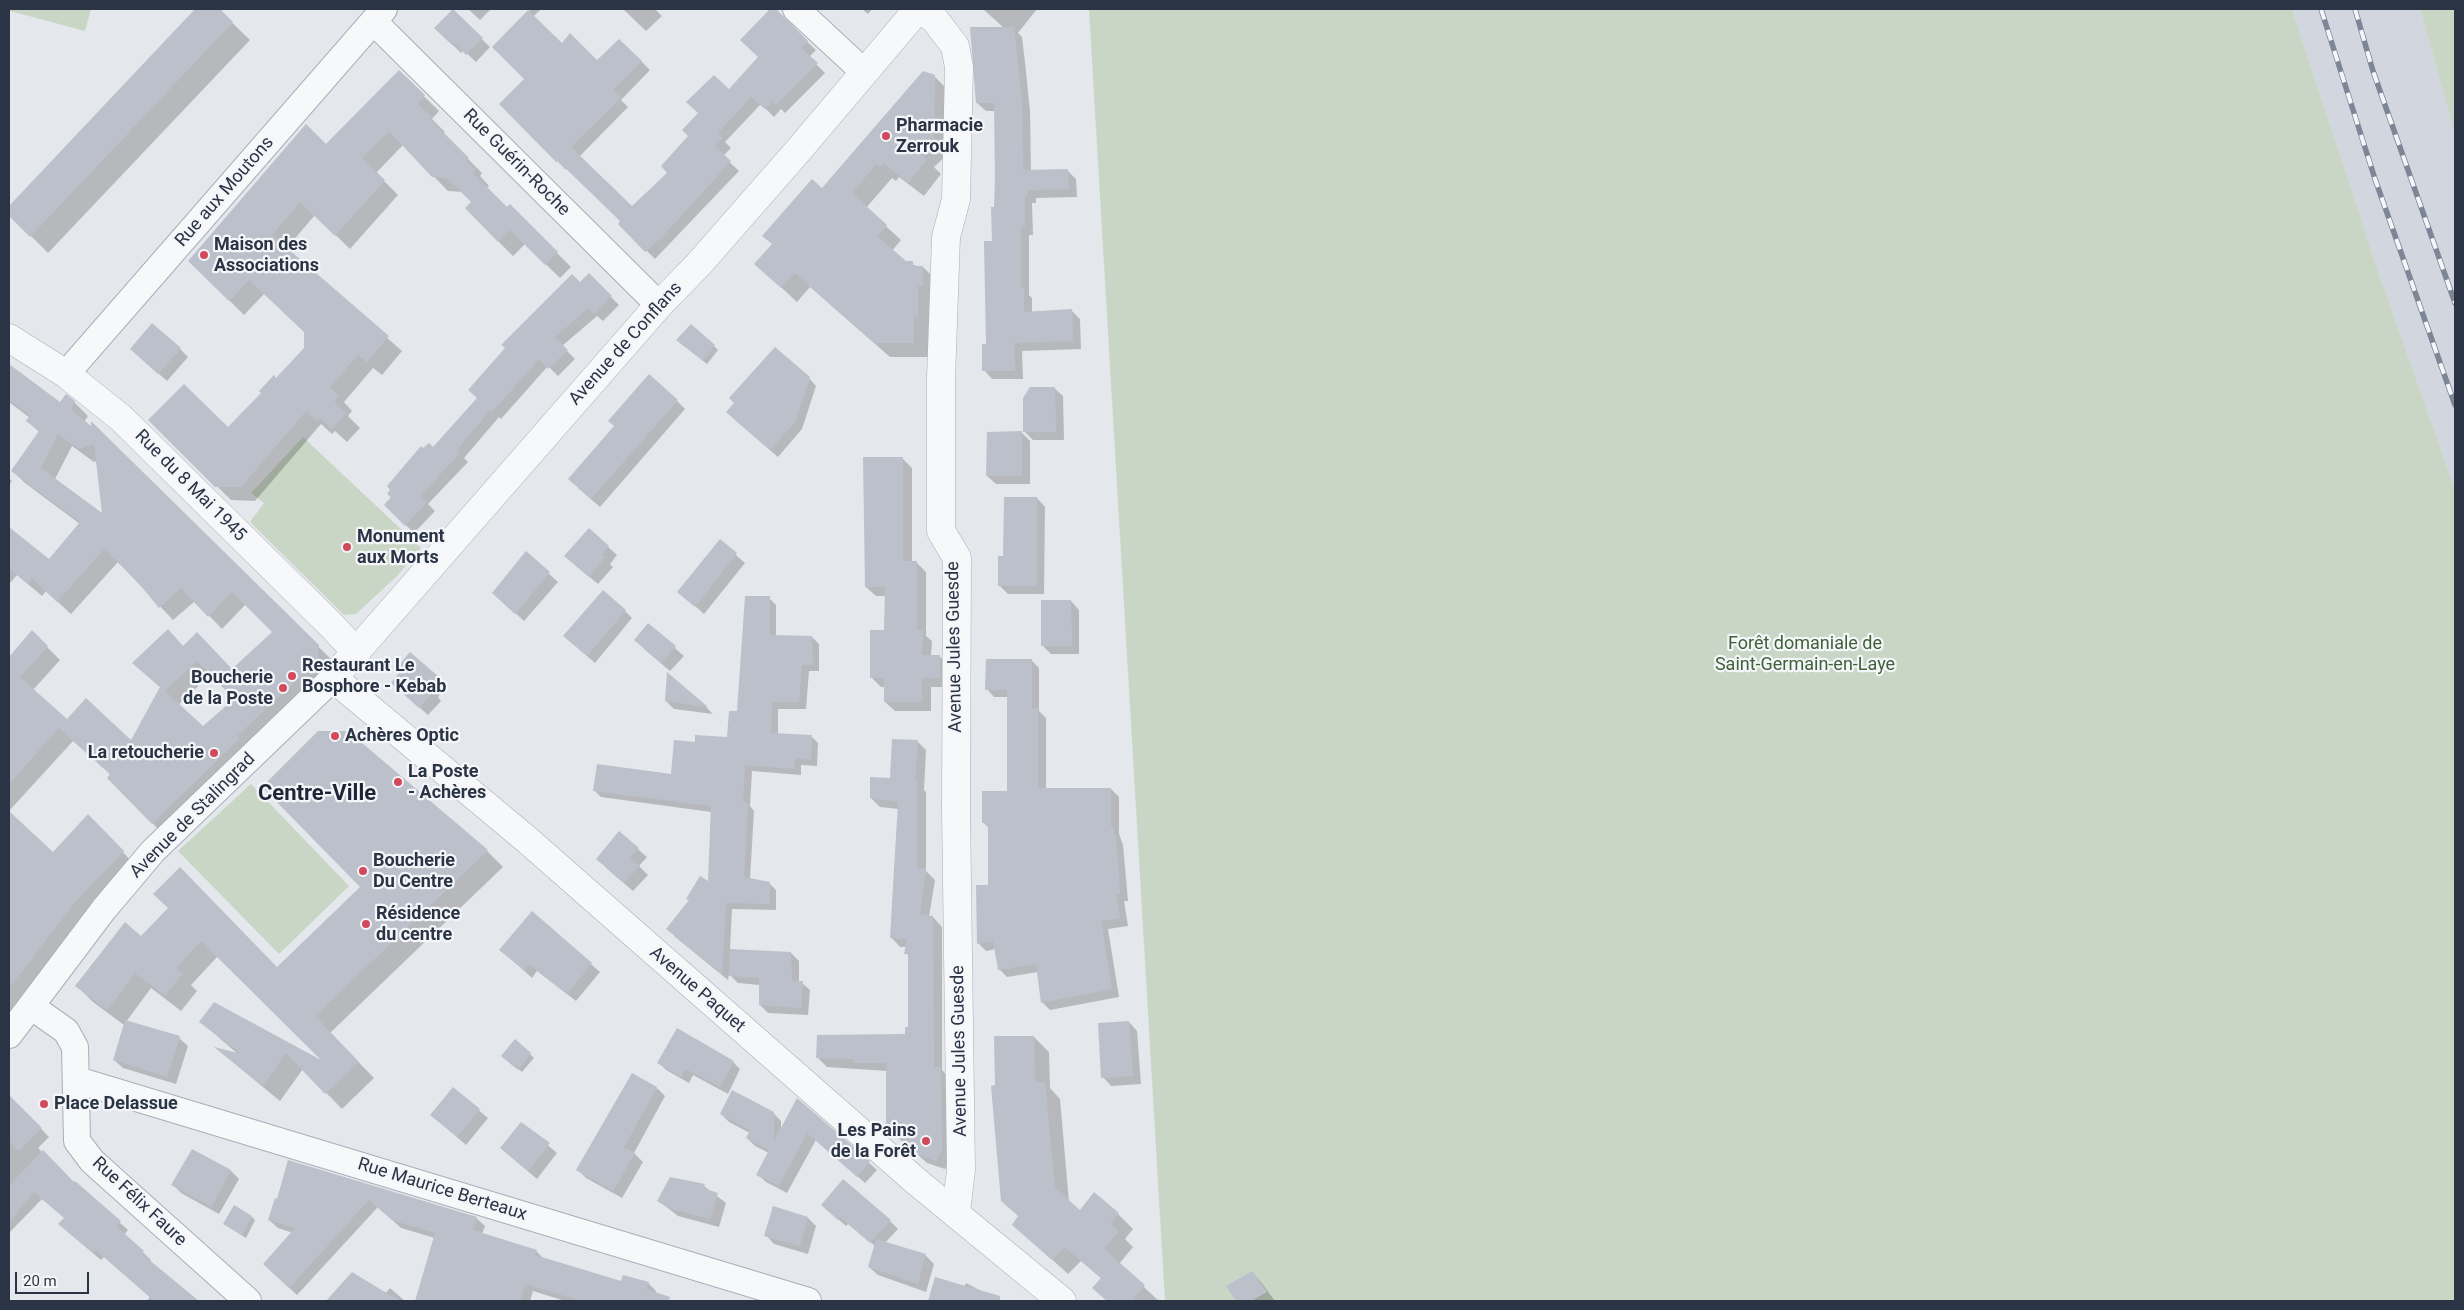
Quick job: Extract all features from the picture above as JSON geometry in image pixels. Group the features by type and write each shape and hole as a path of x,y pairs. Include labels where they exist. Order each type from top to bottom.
{"street":[{"path":"796,9 864,72"},
{"name":"Avenue de Conflans","path":"332,678 659,304 698,265 918,9"},
{"name":"Avenue Jules Guesde","path":"922,9 935,20 955,46 959,67 956,199 946,237 941,378 941,531 957,558 956,809 961,1170 956,1212"},
{"name":"Rue Guérin-Roche","path":"379,15 659,304"},
{"name":"Rue aux Moutons","path":"66,374 379,15"},
{"name":"Rue du 8 Mai 1945","path":"9,338 66,374 121,418 356,652"},
{"name":"Avenue Paquet","path":"332,678 518,832 917,1182 956,1212 1062,1301"},
{"name":"Avenue de Stalingrad","path":"9,1035 32,1007 104,909 153,851 332,678"},
{"path":"32,1007 66,1031 75,1047 77,1080"},
{"name":"Rue Félix Faure","path":"77,1080 77,1141 92,1161 248,1301"},
{"name":"Rue Maurice Berteaux","path":"77,1080 808,1301"}],"shaded area":[{"path":"2292,9 2420,9 2455,134 2455,489 2380,277"}],"green space":[{"path":"11,9 91,9 85,31 10,11"},
{"name":"Forêt domaniale de Saint-Germain-en-Laye","path":"1089,9 2292,9 2380,277 2455,489 2455,1301 1165,1301"},
{"path":"2420,9 2455,9 2455,134"},
{"path":"303,437 421,548 397,576 356,614 344,615 250,522 264,503 251,493"},
{"path":"251,784 349,886 279,954 178,851"}],"building":[{"path":"195,9 220,9 233,22 30,237 9,216 9,206"},
{"path":"453,9 483,38 466,55 434,28"},
{"path":"770,9 776,9 808,41 801,48 818,63 776,105 772,102 765,109 751,97 718,133 723,138 715,146 731,161 662,237 645,252 618,224 620,221 558,161 556,162 499,104 524,79 492,47 528,10 562,43 570,33 597,60 619,39 642,61 613,90 621,98 571,147 632,206 667,173 661,166 688,136 682,130 698,113 686,102 714,75 729,89 758,57 740,40"},
{"path":"970,27 1014,27 1022,102 1023,170 1068,169 1069,189 1028,190 1028,195 1025,195 1025,227 1021,227 1021,288 1024,288 1024,312 1072,309 1073,341 1014,343 1015,371 982,371 982,344 986,344 984,241 992,241 991,207 994,207 994,103 976,103"},
{"path":"399,70 425,95 418,104 432,117 430,119 469,158 466,161 476,170 473,173 507,207 510,204 558,252 545,265 510,230 498,242 465,208 471,202 447,178 432,177 389,131 362,158 385,180 335,236 300,202 272,235 389,336 367,362 358,355 330,387 339,396 334,401 346,413 332,429 320,418 317,421 306,411 241,487 215,487 148,420 184,384 228,427 261,393 259,391 274,375 276,378 304,348 304,332 249,280 229,301 188,261 306,124 326,144"},
{"path":"923,71 935,75 934,139 919,153 927,159 908,183 884,163 880,167 876,164 852,193 887,225 877,236 906,261 913,261 913,266 923,266 923,286 918,286 918,315 914,315 914,343 874,343 795,273 781,288 754,264 772,244 762,236 812,179 822,188"},
{"path":"589,273 612,296 594,314 588,308 555,337 568,350 548,369 539,359 492,412 490,410 457,450 460,453 420,496 427,502 405,526 384,505 391,497 387,494 390,490 387,486 421,446 423,448 429,443 433,447 477,398 468,390 505,348 501,345 572,274 580,282"},
{"path":"152,323 181,348 158,374 130,349"},
{"path":"691,324 715,345 703,361 676,340"},
{"path":"775,347 810,377 795,422 770,450 726,412 734,403 729,398"},
{"path":"9,364 60,402 66,394 75,401 71,410 91,426 91,421 319,645 317,661 237,736 240,738 152,824 107,778 110,774 59,728 64,722 9,784 9,657 32,630 48,646 20,677 67,719 86,698 131,740 160,687 132,663 168,629 183,646 197,632 232,669 272,632 232,592 208,617 181,588 159,608 137,581 104,549 57,602 32,578 28,584 9,568 9,527 49,559 80,522 11,471 39,431 26,421 30,415 9,400","holes":["58,434 79,449 94,444 102,513 41,468","197,661 234,699 203,726 165,691"]},
{"path":"649,374 678,400 591,499 568,479 614,426 608,421"},
{"path":"1030,387 1055,387 1056,432 1023,432 1023,398"},
{"path":"1022,431 1022,476 986,476 987,432"},
{"path":"863,457 903,457 903,561 917,561 917,630 923,630 922,655 940,655 940,678 922,678 922,702 884,702 884,678 870,678 870,630 884,630 885,587 865,587"},
{"path":"1004,497 1037,497 1037,586 998,586 998,556 1003,556"},
{"path":"589,528 609,546 602,555 605,557 589,577 564,556"},
{"path":"720,539 737,553 695,607 677,592"},
{"path":"526,551 550,572 515,614 492,593"},
{"path":"603,590 626,610 587,656 563,636"},
{"path":"745,596 770,596 770,635 812,636 813,665 802,665 799,702 772,702 771,733 812,735 811,760 795,758 794,769 745,765 743,802 748,803 744,877 770,882 770,904 726,903 722,974 666,929 689,900 686,899 700,876 708,881 711,806 593,791 597,764 671,774 674,740 695,742 695,735 727,737 729,711 737,711"},
{"path":"1041,600 1071,600 1072,646 1041,646"},
{"path":"648,623 676,646 661,663 634,640"},
{"path":"410,652 439,677 430,688 433,692 419,708 391,683 402,669 398,666"},
{"path":"986,659 1032,659 1032,708 1038,708 1038,788 1111,788 1111,827 1114,827 1114,835 1116,835 1120,893 1116,894 1120,918 1101,921 1112,989 1041,1003 1036,964 998,970 993,941 977,944 976,885 988,885 988,823 982,823 982,791 1007,791 1007,690 985,690"},
{"path":"667,672 708,707 665,701"},
{"name":"Résidence du centre","path":"318,731 348,731 488,850 315,1016 359,1062 325,1094 286,1053 263,1086 214,1047 242,1054 199,1022 214,1002 321,1060 201,941 176,968 182,974 165,996 135,973 107,1010 75,986 125,922 141,936 168,908 153,894 180,867 277,967 360,887 262,787"},
{"path":"892,739 918,740 915,781 917,781 917,868 926,869 920,915 933,916 934,1067 941,1067 942,1150 936,1161 917,1154 886,1128 886,1063 854,1063 854,1059 816,1058 817,1035 905,1034 905,1027 908,1027 908,954 904,954 907,939 890,938 898,802 870,798 870,777 890,778"},
{"path":"9,811 53,852 88,814 124,851 76,901 9,988"},
{"path":"619,831 639,848 630,858 640,866 624,883 596,859"},
{"path":"532,911 592,963 567,994 529,964 524,970 499,950"},
{"path":"730,949 791,952 792,981 803,981 801,1008 759,1005 759,978 729,976"},
{"path":"125,1020 180,1036 167,1077 113,1060"},
{"path":"1129,1021 1133,1076 1101,1078 1098,1023"},
{"path":"677,1028 734,1061 720,1087 686,1069 681,1077 657,1063"},
{"path":"994,1036 1034,1036 1035,1082 1045,1082 1055,1188 1080,1210 1094,1192 1119,1213 1110,1224 1119,1231 1104,1249 1145,1285 1132,1301 1107,1301 1092,1288 1101,1278 1065,1247 1052,1260 1012,1225 1018,1216 1001,1201 991,1086 995,1085"},
{"path":"515,1039 531,1053 518,1070 501,1056"},
{"path":"632,1073 657,1087 624,1147 635,1153 613,1191 576,1170"},
{"path":"453,1087 480,1109 457,1137 430,1115"},
{"path":"732,1090 774,1112 774,1141 797,1098 870,1161 857,1177 807,1133 779,1186 756,1175 769,1150 746,1138 750,1130 720,1114"},
{"path":"9,1095 42,1128 19,1151 9,1141"},
{"path":"521,1122 550,1143 528,1171 500,1148"},
{"path":"192,1149 231,1170 211,1207 171,1185"},
{"path":"43,1150 74,1182 121,1221 116,1226 144,1251 142,1254 199,1301 154,1301 96,1250 93,1253 58,1224 64,1218 34,1192 9,1222 9,1186"},
{"path":"288,1160 477,1217 473,1230 537,1250 535,1255 621,1281 623,1275 649,1282 646,1289 670,1297 669,1301 582,1301 525,1284 520,1301 415,1301 435,1233 392,1220 369,1200 289,1288 263,1264 295,1228 268,1220 275,1198 277,1199"},
{"path":"670,1177 705,1184 703,1188 718,1193 710,1219 668,1208 657,1201"},
{"path":"843,1179 891,1220 870,1243 840,1217 838,1220 821,1205"},
{"path":"234,1205 252,1216 242,1235 223,1224"},
{"path":"773,1206 808,1217 800,1246 764,1236"},
{"path":"876,1239 926,1254 918,1284 868,1267"},
{"path":"1252,1271 1267,1292 1251,1301 1236,1301 1226,1286"},
{"path":"352,1272 370,1283 400,1301 326,1301"},
{"path":"935,1277 1000,1296 1000,1301 928,1301"}],"railway":[{"path":"2321,9 2375,179 2455,405"},
{"path":"2355,9 2373,71 2455,303"}],"place":[{"name":"Pharmacie Zerrouk","path":"886,136"},
{"name":"Maison des Associations","path":"204,255"},
{"name":"Monument aux Morts","path":"347,547"},
{"name":"Restaurant Le Bosphore - Kebab","path":"292,676"},
{"name":"Boucherie de la Poste","path":"283,688"},
{"name":"Achères Optic","path":"335,736"},
{"name":"La retoucherie","path":"214,753"},
{"name":"La Poste - Achères","path":"398,782"},
{"name":"Boucherie Du Centre","path":"363,871"},
{"name":"Résidence du centre","path":"366,924"},
{"name":"Place Delassue","path":"44,1104"},
{"name":"Les Pains de la Forêt","path":"926,1141"}],"district":[{"name":"Centre-Ville","path":"317,794"}]}
